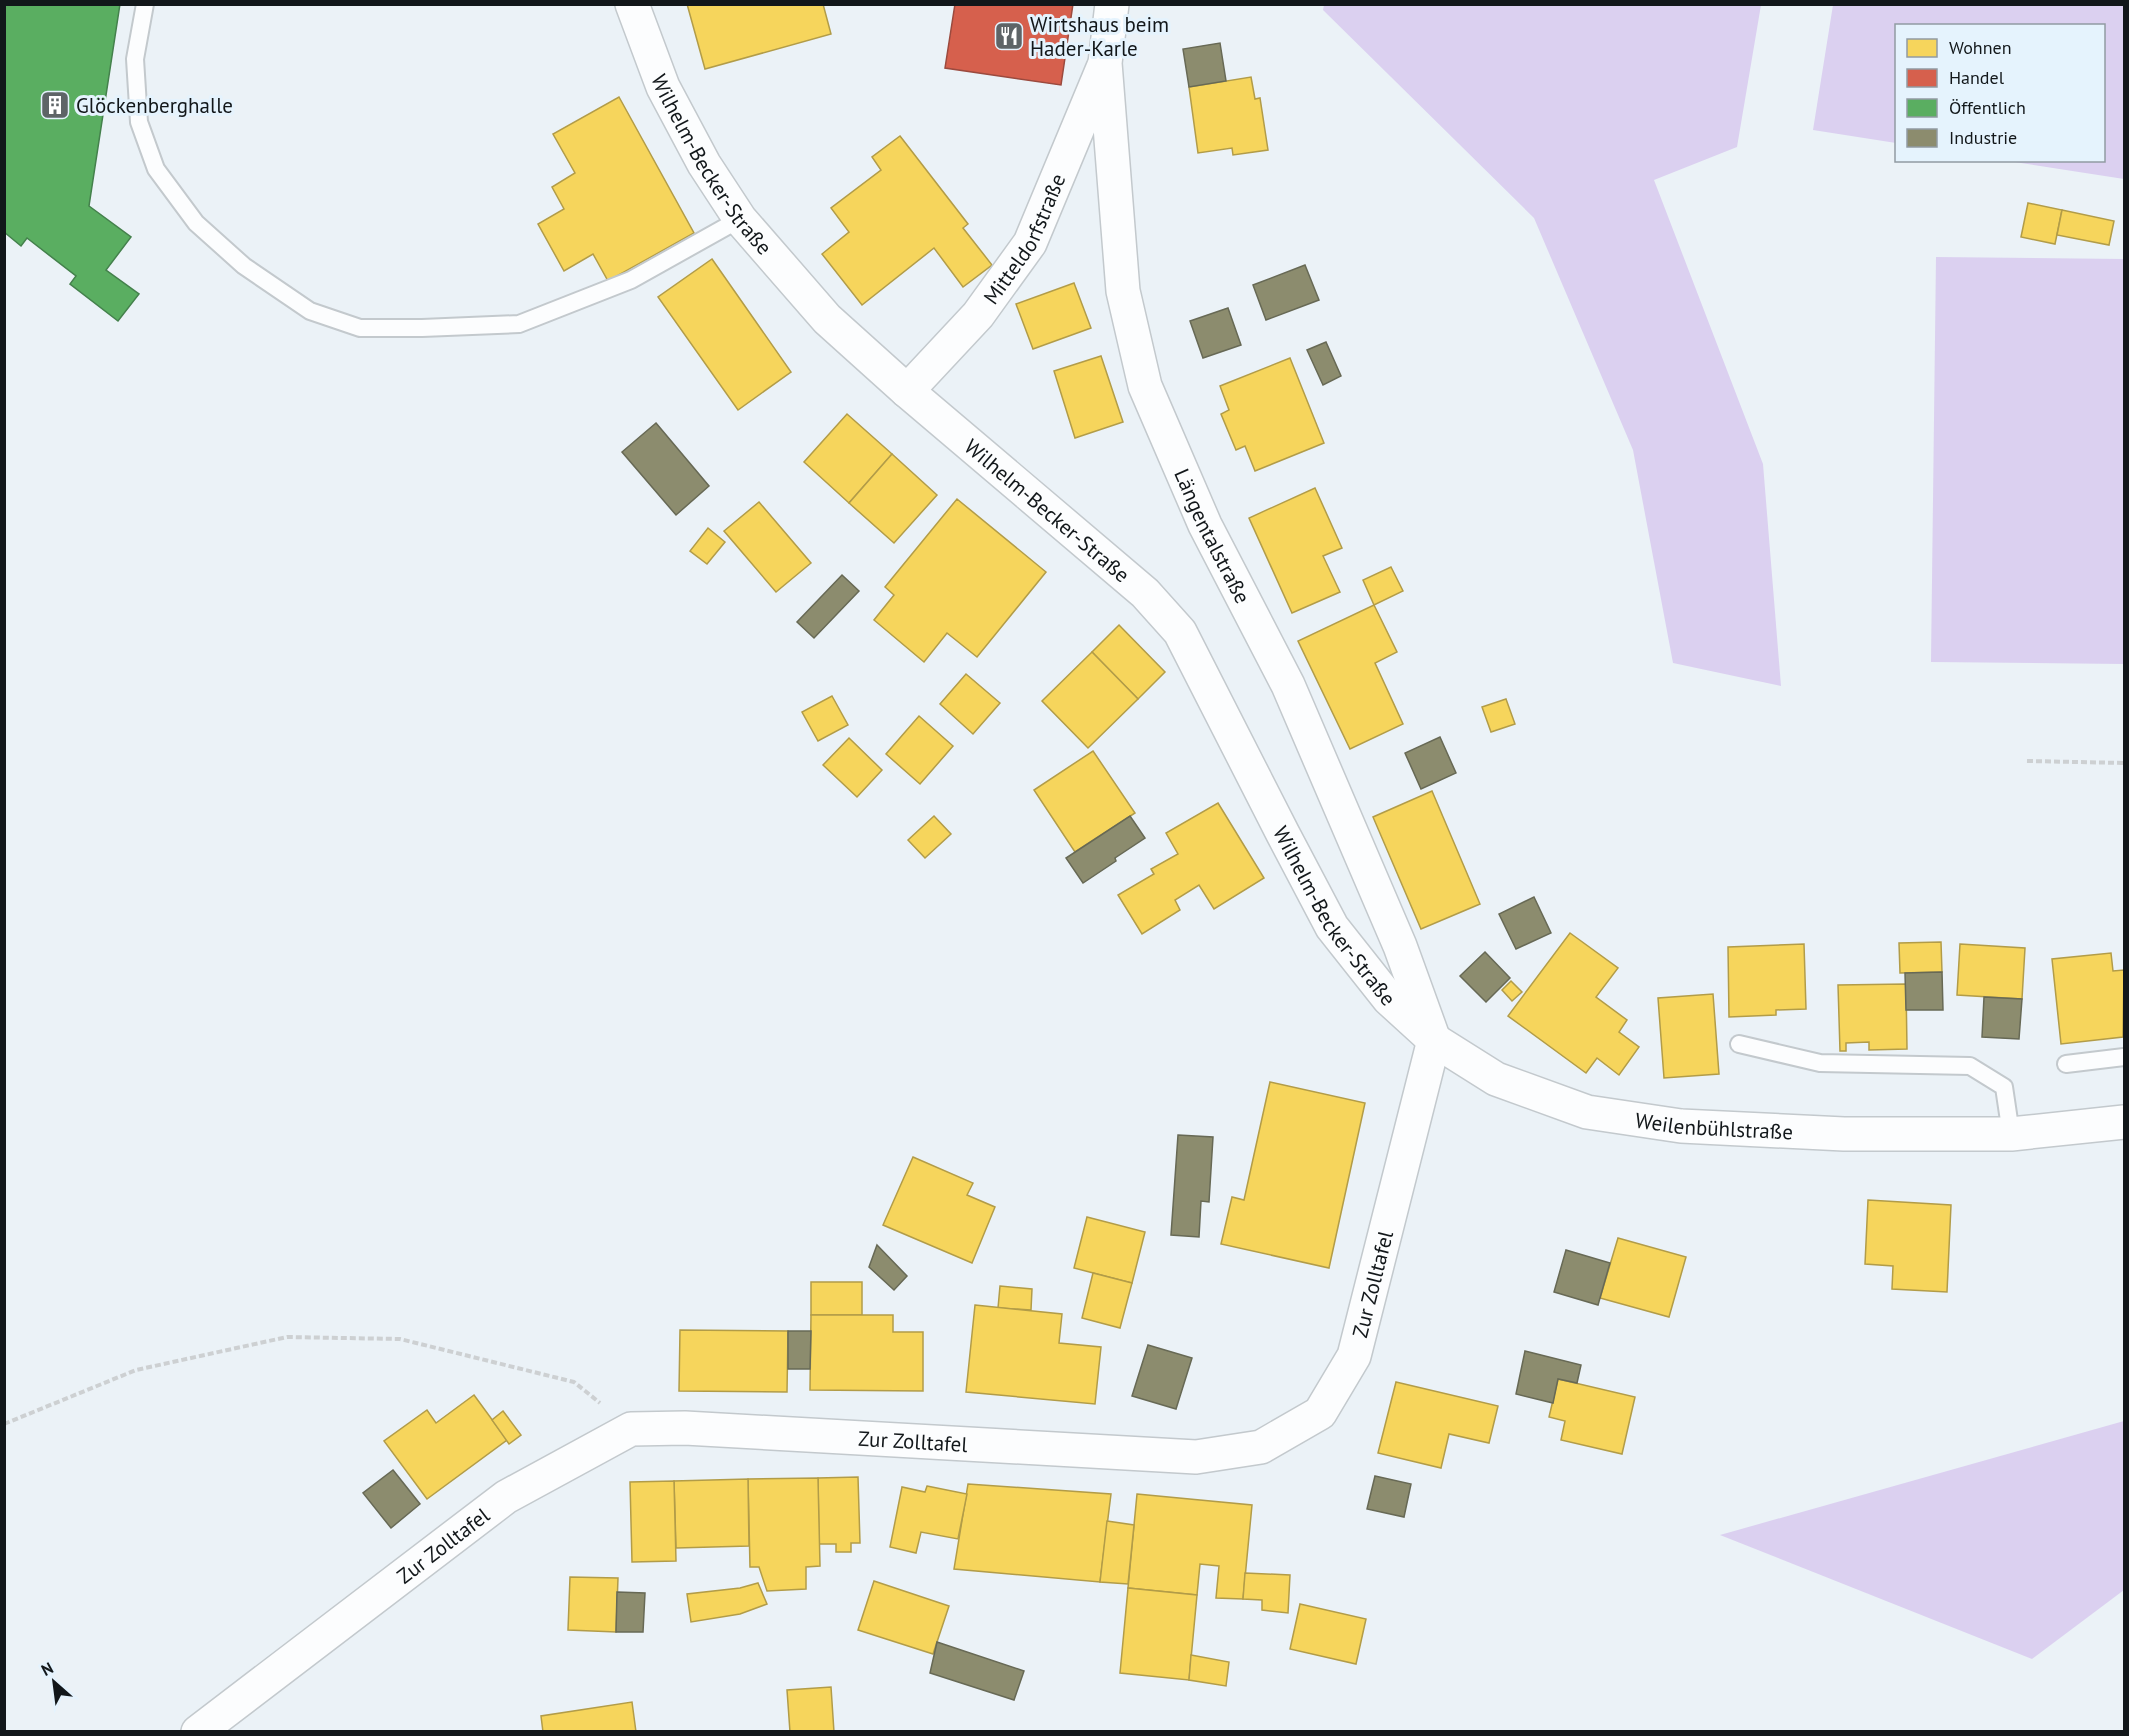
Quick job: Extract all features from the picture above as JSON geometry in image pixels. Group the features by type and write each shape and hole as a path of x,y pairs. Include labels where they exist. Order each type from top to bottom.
{"street":[{"name":"Wilhelm-Becker-Straße","path":"632,4 663,87 704,164 741,219 827,319 907,391 1145,593 1180,632 1332,927 1389,999 1434,1040"},
{"name":"Längentalstraße","path":"1112,4 1105,63 1123,291 1145,386 1205,525 1288,685 1400,946 1434,1040"},
{"name":"Mitteldorfstraße","path":"907,391 978,315 1030,243 1105,63"},
{"name":"Weilenbühlstraße","path":"1434,1040 1496,1079 1587,1112 1681,1126 1844,1134 2011,1134 2124,1122"},
{"name":"Zur Zolltafel","path":"198,1731 506,1497 631,1429 685,1428 1196,1457 1261,1448 1320,1413 1354,1356 1434,1040"}],"lane":[{"path":"145,4 135,59 139,122 156,169 196,222 212,237 244,266 310,311 360,328 519,324 631,280 741,219"},
{"path":"1738,1044 1820,1063 1970,1066 2004,1088 2011,1134"},
{"path":"2066,1064 2124,1057"}],"path":[{"path":"2027,761 2124,763"},
{"path":"4,1424 136,1370 287,1337 400,1339 574,1382 631,1429"}],"shaded area":[{"path":"1324,5 1761,5 1737,147 1654,180 1763,464 1781,686 1673,663 1633,450 1534,218 1323,10"},
{"path":"1833,5 2124,5 2124,179 2014,162 2105,162 2105,24 1895,24 1895,143 1813,130"},
{"path":"1936,257 2124,259 2124,664 1931,662"},
{"path":"2124,1421 2124,1590 2032,1659 1720,1535"}],"building: Wohnen":[{"path":"687,4 823,4 831,34 705,69"},
{"path":"1251,77 1255,99 1260,98 1268,150 1233,155 1232,148 1198,153 1189,87"},
{"path":"619,97 694,233 608,281 593,254 564,271 538,224 564,209 552,187 575,173 553,134"},
{"path":"900,136 968,224 963,228 992,265 963,287 934,248 862,305 822,254 849,232 831,208 881,170 872,157"},
{"path":"2028,203 2062,210 2055,244 2021,237"},
{"path":"2062,210 2114,221 2109,245 2057,235"},
{"path":"712,259 791,372 738,410 658,297"},
{"path":"1074,283 1091,328 1033,349 1016,304"},
{"path":"1101,356 1123,422 1075,438 1054,371"},
{"path":"1290,358 1324,443 1255,471 1245,446 1236,450 1221,414 1229,410 1220,386"},
{"path":"847,414 892,454 849,503 804,462"},
{"path":"892,454 937,495 894,543 849,503"},
{"path":"1315,488 1342,548 1323,556 1340,592 1292,613 1249,518"},
{"path":"957,499 1046,572 977,657 947,633 924,662 874,620 894,595 885,587"},
{"path":"759,502 811,563 776,592 724,531"},
{"path":"708,528 725,542 707,564 690,551"},
{"path":"1391,567 1403,591 1374,605 1363,580"},
{"path":"1374,605 1397,652 1375,663 1403,724 1350,749 1298,641"},
{"path":"1119,625 1165,672 1138,699 1092,652"},
{"path":"1092,652 1138,699 1088,748 1042,701"},
{"path":"966,674 1000,703 973,734 940,704"},
{"path":"832,696 848,725 818,741 802,712"},
{"path":"1506,699 1515,724 1491,732 1482,707"},
{"path":"919,716 953,746 920,784 886,754"},
{"path":"849,738 882,770 857,797 823,765"},
{"path":"1093,751 1135,813 1075,852 1034,790"},
{"path":"1432,791 1480,904 1421,929 1373,817"},
{"path":"1218,803 1264,878 1214,909 1199,885 1175,900 1180,910 1142,934 1118,895 1154,874 1151,869 1178,854 1166,833"},
{"path":"934,816 951,834 925,858 908,840"},
{"path":"1570,933 1618,968 1596,997 1627,1020 1619,1032 1639,1047 1619,1075 1597,1058 1586,1073 1508,1016"},
{"path":"1941,942 1942,972 1900,973 1899,943"},
{"path":"1804,944 1806,1009 1776,1010 1776,1015 1729,1017 1728,947"},
{"path":"1960,944 2025,948 2022,999 1957,995"},
{"path":"2111,953 2113,971 2124,970 2123,1037 2061,1044 2052,959"},
{"path":"1511,981 1522,992 1512,1001 1502,990"},
{"path":"1906,984 1907,1049 1869,1050 1869,1042 1846,1043 1846,1051 1840,1051 1838,985"},
{"path":"1713,994 1719,1074 1664,1078 1658,998"},
{"path":"1270,1082 1365,1103 1329,1268 1221,1244 1232,1197 1244,1200"},
{"path":"913,1157 973,1183 967,1195 995,1207 972,1263 883,1225"},
{"path":"1868,1200 1951,1205 1947,1292 1892,1289 1893,1266 1865,1264"},
{"path":"1087,1217 1145,1232 1132,1283 1074,1268"},
{"path":"1618,1238 1686,1257 1669,1317 1600,1298"},
{"path":"1093,1273 1132,1283 1120,1328 1082,1318"},
{"path":"811,1282 862,1282 862,1315 811,1315"},
{"path":"1000,1286 1032,1289 1031,1310 998,1308"},
{"path":"975,1305 1062,1314 1059,1343 1101,1347 1095,1404 966,1392"},
{"path":"811,1315 893,1315 893,1332 923,1332 923,1391 810,1390"},
{"path":"680,1330 788,1331 787,1392 679,1391"},
{"path":"1558,1379 1635,1397 1622,1454 1561,1440 1565,1421 1549,1417"},
{"path":"1396,1382 1498,1406 1489,1443 1449,1434 1441,1468 1378,1453"},
{"path":"474,1395 507,1440 427,1499 384,1441 427,1410 436,1423"},
{"path":"503,1411 521,1435 509,1444 492,1420"},
{"path":"858,1477 860,1543 851,1543 851,1552 836,1552 836,1544 819,1544 818,1478"},
{"path":"818,1478 820,1566 806,1567 806,1589 767,1591 759,1567 750,1567 748,1479"},
{"path":"748,1479 749,1546 676,1548 674,1481"},
{"path":"674,1481 676,1561 632,1562 630,1482"},
{"path":"968,1484 1111,1494 1100,1582 954,1569"},
{"path":"927,1486 967,1494 958,1539 921,1532 916,1553 890,1547 902,1487 925,1492"},
{"path":"1137,1494 1252,1505 1243,1599 1216,1598 1219,1566 1200,1564 1197,1595 1128,1588"},
{"path":"1107,1521 1134,1525 1128,1584 1100,1582"},
{"path":"1245,1573 1290,1575 1288,1613 1262,1610 1262,1600 1243,1599"},
{"path":"570,1577 618,1578 616,1632 568,1630"},
{"path":"874,1581 949,1606 933,1654 858,1630"},
{"path":"758,1583 767,1604 740,1614 691,1622 687,1594 740,1588"},
{"path":"1128,1588 1197,1595 1189,1680 1120,1673"},
{"path":"1300,1604 1366,1619 1356,1664 1290,1649"},
{"path":"1191,1655 1229,1662 1226,1686 1189,1680"},
{"path":"831,1687 834,1732 790,1732 787,1690"},
{"path":"632,1702 636,1732 543,1732 541,1716"}],"building: Handel":[{"name":"Wirtshaus beim Hader-Karle","path":"955,4 1073,4 1061,85 945,68"}],"building: Öffentlich":[{"name":"Glöckenberghalle","path":"4,4 120,4 89,206 131,237 106,270 139,294 118,321 70,284 76,276 27,238 21,246 4,232"}],"building: Industrie":[{"path":"1220,43 1226,81 1189,87 1183,49"},
{"path":"1305,265 1319,300 1266,320 1253,285"},
{"path":"1228,308 1241,345 1203,358 1190,321"},
{"path":"1326,342 1341,376 1323,385 1307,350"},
{"path":"656,423 709,486 676,515 622,452"},
{"path":"842,575 859,591 814,638 797,622"},
{"path":"1440,737 1456,773 1421,789 1405,753"},
{"path":"1130,816 1145,838 1083,883 1066,858"},
{"path":"1534,897 1551,933 1516,949 1499,914"},
{"path":"1485,952 1510,978 1486,1002 1460,976"},
{"path":"1942,972 1943,1010 1906,1010 1905,973"},
{"path":"1984,997 2022,999 2019,1039 1982,1037"},
{"path":"1178,1135 1213,1137 1209,1202 1201,1201 1199,1237 1171,1235"},
{"path":"877,1245 907,1276 894,1290 869,1267"},
{"path":"1566,1250 1610,1263 1598,1305 1554,1292"},
{"path":"788,1331 811,1331 810,1369 788,1369"},
{"path":"1148,1345 1192,1358 1176,1409 1132,1396"},
{"path":"1525,1351 1581,1365 1577,1383 1558,1379 1553,1403 1516,1394"},
{"path":"393,1470 420,1504 391,1528 363,1493"},
{"path":"1375,1476 1411,1484 1404,1517 1367,1509"},
{"path":"617,1592 645,1593 643,1632 616,1632"},
{"path":"937,1642 1024,1671 1014,1700 930,1673"}],"place":[{"name":"Wirtshaus beim Hader-Karle","path":"1009,36"},
{"name":"Glöckenberghalle","path":"55,105"}]}
